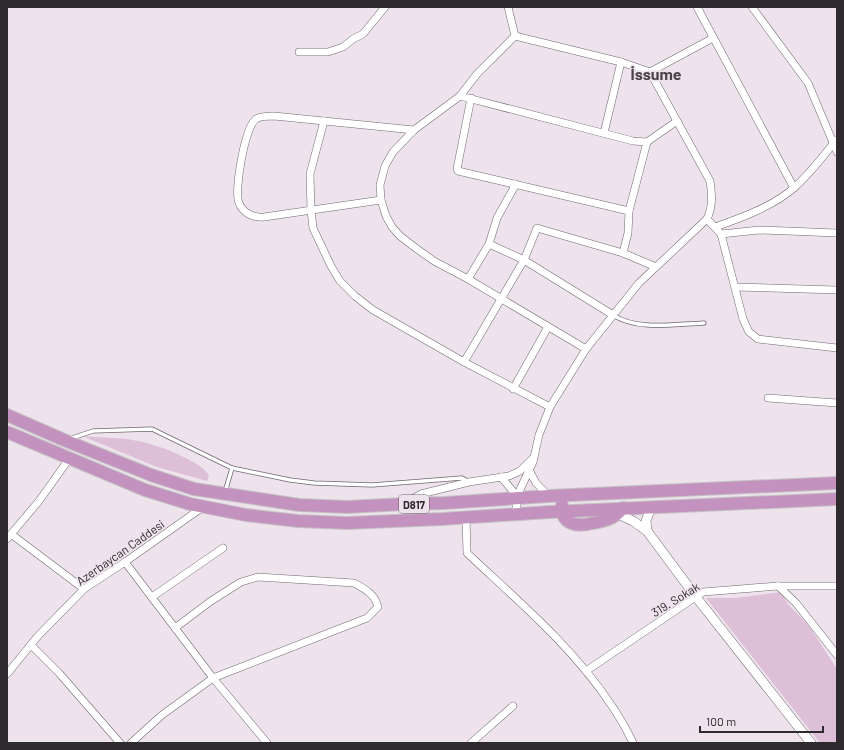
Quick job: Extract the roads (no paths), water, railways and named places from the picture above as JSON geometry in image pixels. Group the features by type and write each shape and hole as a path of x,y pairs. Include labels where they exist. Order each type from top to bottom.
{"highway":[{"name":"D817","path":"7,415 151,476 194,489 299,505 347,507 404,504 445,504 549,496 837,483"},
{"name":"D817","path":"7,432 145,490 190,504 246,515 305,521 347,523 562,512"},
{"path":"563,496 562,512 568,521 577,525 606,521 620,511 651,507 837,499"}],"street":[{"path":"299,52 328,52 343,47 353,39 363,34 385,7"},
{"path":"508,7 515,36"},
{"path":"697,7 794,188"},
{"path":"752,7 808,83 836,141 837,152"},
{"path":"515,36 621,62 650,72 710,181 712,194 712,209 707,219 639,283 586,350 550,407 539,435 530,470 517,498 516,514"},
{"path":"515,36 478,74 460,96 414,130 393,152 386,166 380,185 381,200 386,216 392,227 400,236 434,261 468,279 586,350"},
{"path":"650,72 713,38"},
{"path":"604,133 621,62"},
{"path":"460,96 633,141 647,142 677,121"},
{"path":"471,98 457,169 458,171 629,211"},
{"path":"381,200 264,217 251,216 244,211 239,204 237,194 241,161 252,123 257,118 274,116 414,130"},
{"path":"324,122 310,174 311,210 313,228 331,266 340,281 355,296 373,310 513,389 550,407"},
{"path":"715,228 747,215 776,200 794,188 815,167 836,141"},
{"path":"623,253 628,233 629,211 647,142"},
{"path":"468,279 490,244 497,218 516,184"},
{"path":"707,219 721,234 743,318 749,332 758,339 791,344 837,348"},
{"path":"464,362 524,260 537,228 623,253 656,267"},
{"path":"721,234 759,230 837,233"},
{"path":"490,244 524,260 613,315"},
{"path":"735,287 837,290"},
{"path":"513,389 548,327"},
{"path":"768,398 837,403"},
{"path":"404,504 421,494 469,482 515,474 533,458"},
{"path":"69,459 39,501 8,535 84,589"},
{"path":"530,470 536,483 549,496"},
{"path":"501,477 517,498"},
{"name":"Azerbaycan Caddesi","path":"7,674 31,645 84,589 203,507"},
{"path":"647,531 646,521 651,507"},
{"path":"620,511 647,531 696,597 811,743"},
{"path":"466,518 466,553 558,639 586,671 612,706 633,743"},
{"path":"152,597 223,548"},
{"path":"125,562 213,678 267,743"},
{"path":"131,743 162,715 213,678 367,618 378,607 376,600 367,590 354,583 258,578 241,582 175,628"},
{"path":"778,586 796,603 837,655"},
{"name":"319. Sokak","path":"586,671 703,592 778,586 837,586"},
{"path":"31,645 59,673 120,743"},
{"path":"473,742 513,706"}],"lane":[{"path":"613,315 626,322 634,324 704,323"},
{"path":"64,440 93,431 152,429 232,468 290,480 345,485 372,485 462,478 469,482"},
{"path":"224,493 232,468"}],"district":[{"name":"İssume","path":"656,73"}]}
